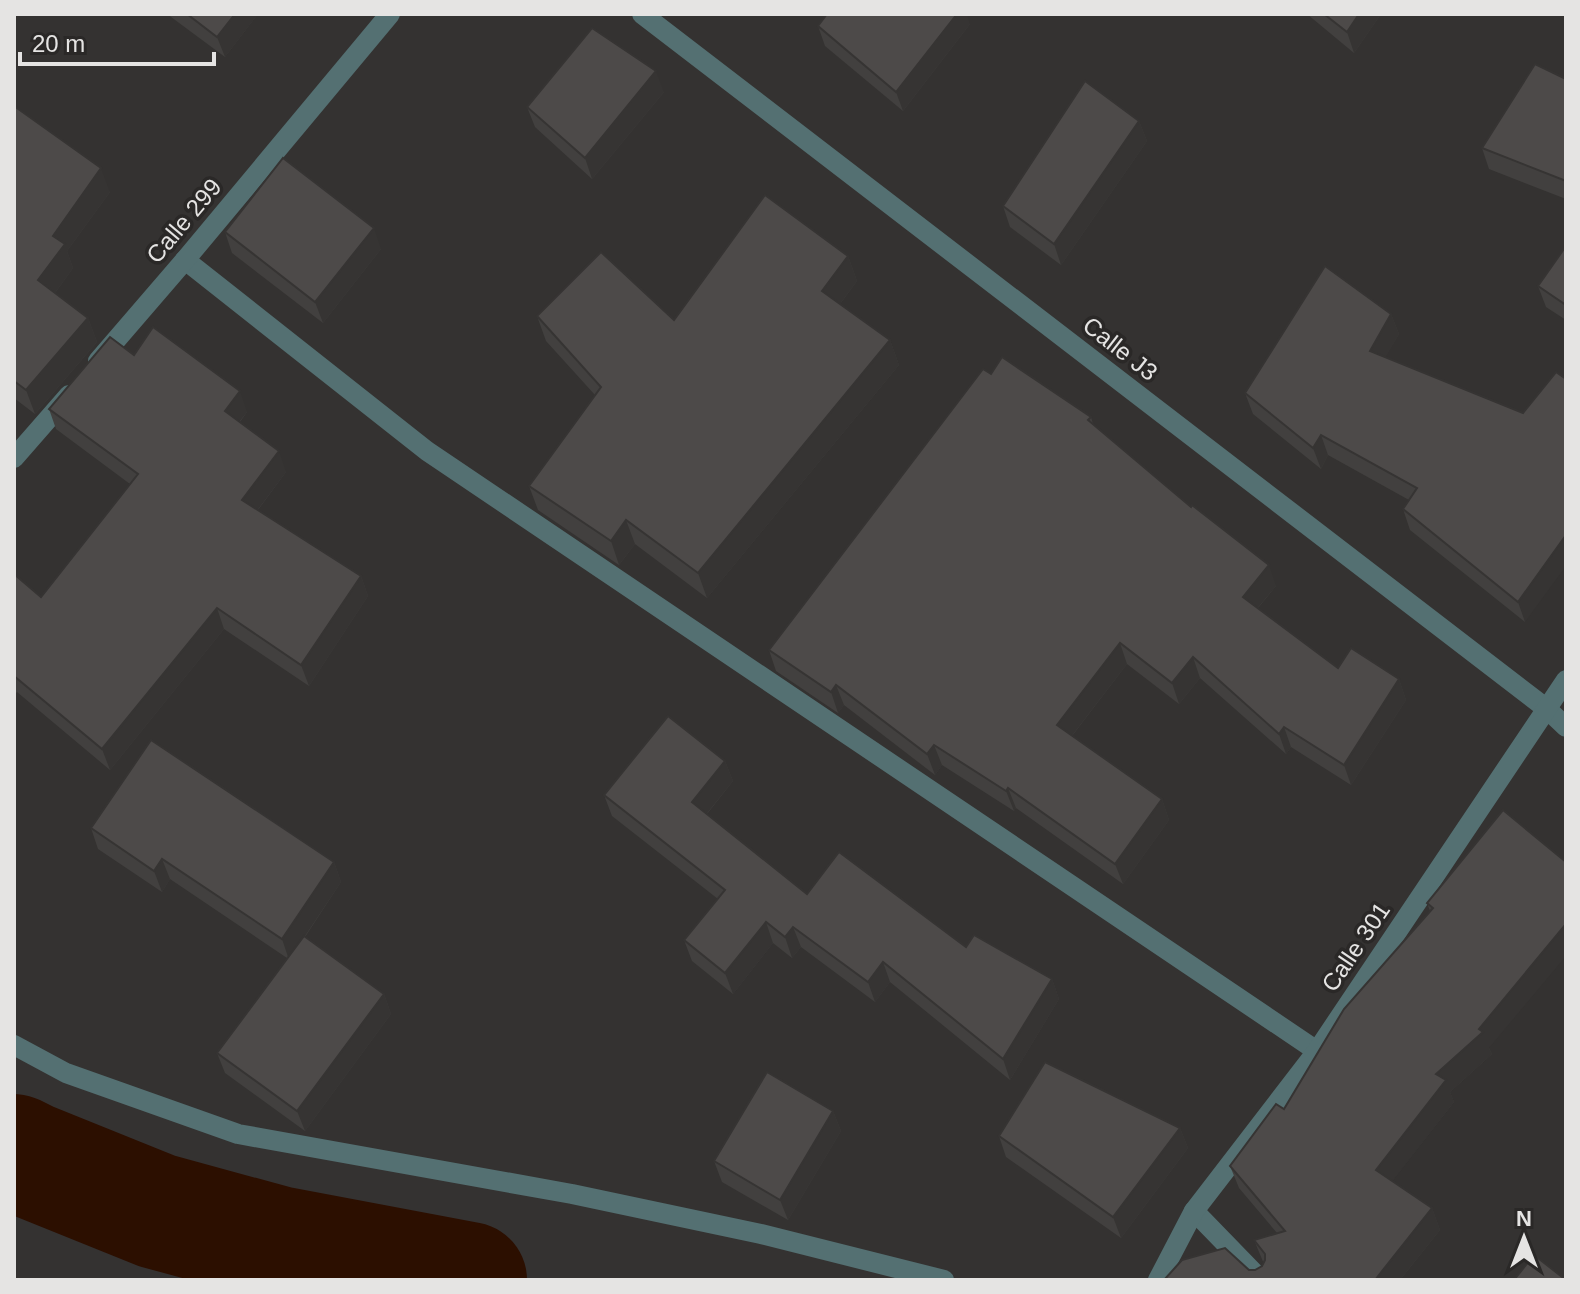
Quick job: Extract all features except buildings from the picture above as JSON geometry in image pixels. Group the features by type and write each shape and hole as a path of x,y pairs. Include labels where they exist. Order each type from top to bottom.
{"street":[{"name":"Calle 299","path":"14,458 185,260 390,14"},
{"name":"Calle J3","path":"642,14 1547,709 1566,727"},
{"path":"185,260 427,451 1317,1051"},
{"name":"Calle 301","path":"1158,1280 1194,1211 1317,1051 1566,680"},
{"path":"14,1045 66,1073 238,1134 572,1194 761,1234 944,1280"},
{"path":"1194,1211 1261,1280"}],"waterway":[{"path":"14,1152 157,1211 278,1244 469,1280"}]}
